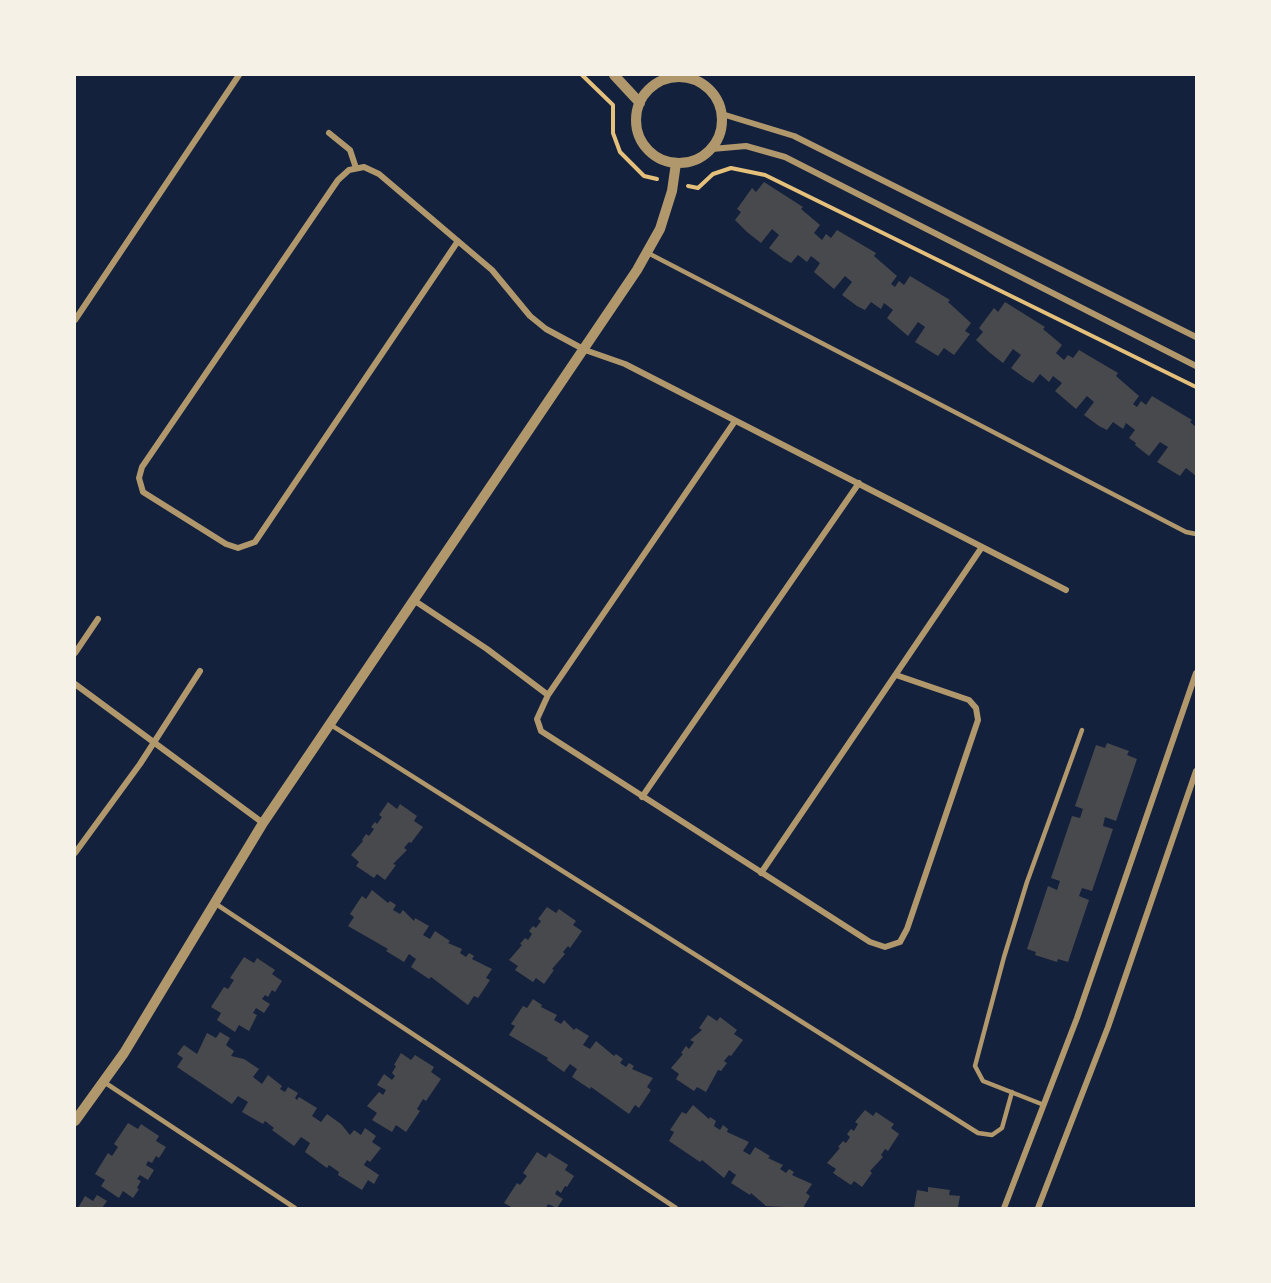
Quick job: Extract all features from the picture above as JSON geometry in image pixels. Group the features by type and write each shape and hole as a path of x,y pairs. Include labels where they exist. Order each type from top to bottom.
{"street":[{"path":"75,320 239,75"},
{"path":"615,75 640,103"},
{"path":"712,149 720,132 722,114 712,92 694,77 658,78 640,103 636,123 642,142 657,157 676,163 696,160 712,149 746,146 785,157 1196,366"},
{"path":"722,114 794,136 1196,337"},
{"path":"329,133 350,150 356,168"},
{"path":"75,1121 104,1082 216,904 263,823 585,350 648,253 660,229 676,163"},
{"path":"458,241 255,542 238,548 226,544 149,497 139,484 142,467 342,174 364,167 379,174 458,241 492,270 530,316 546,329 585,350 625,364 1066,590"},
{"path":"735,420 548,696 537,719 545,736 877,946 892,946 904,936 976,727 978,714 969,700 896,675"},
{"path":"642,797 859,483"},
{"path":"761,873 982,547"},
{"path":"415,601 487,650 548,696"},
{"path":"75,652 98,619"},
{"path":"75,853 200,671"},
{"path":"1004,1208 1077,1018 1196,673"},
{"path":"75,684 263,823"},
{"path":"1038,1208 1111,1017 1196,771"}],"lane":[{"path":"648,253 1175,527 1196,534"},
{"path":"331,725 978,1133 992,1135 1002,1128 1012,1092"},
{"path":"1044,1105 982,1081 976,1072 976,1056 1027,882 1083,730"},
{"path":"216,904 676,1208"},
{"path":"104,1082 295,1208"}],"path":[{"path":"582,75 613,105 616,144 628,162 644,176 698,188 713,174 730,168 765,175 1196,387"}],"building":[{"path":"764,182 803,207 801,209 820,225 814,233 822,240 826,234 831,238 837,230 876,253 874,256 897,276 891,284 895,287 899,281 904,285 910,276 950,300 948,302 971,323 965,331 970,334 954,355 944,348 938,356 915,342 925,327 918,322 908,336 887,318 893,310 884,303 881,309 871,302 865,310 857,306 842,295 852,282 845,276 834,289 814,272 820,263 811,256 807,262 798,255 791,263 784,259 769,248 779,235 772,229 761,243 747,232 735,220 741,212 737,209 752,188 756,192"},
{"path":"1005,302 1045,327 1043,329 1062,345 1056,353 1064,360 1068,355 1073,358 1079,350 1118,373 1116,376 1139,396 1133,404 1137,407 1141,401 1146,405 1152,396 1192,420 1190,422 1196,427 1196,476 1186,468 1180,476 1157,462 1168,447 1160,442 1149,456 1129,438 1135,430 1126,423 1123,429 1113,422 1107,430 1099,426 1084,415 1094,402 1087,396 1076,409 1055,391 1062,383 1053,376 1049,382 1040,374 1033,383 1026,379 1011,368 1021,355 1013,349 1003,363 989,352 976,340 983,332 979,328 994,308 998,312"},
{"path":"1107,743 1129,751 1127,755 1137,759 1116,821 1105,817 1103,826 1113,829 1092,891 1082,888 1079,896 1089,900 1068,962 1058,959 1057,962 1035,955 1036,952 1027,949 1048,886 1057,890 1060,881 1051,878 1072,816 1080,818 1083,809 1075,806 1096,745 1105,748"},
{"path":"388,802 397,809 400,804 417,816 414,821 423,827 411,843 409,842 404,848 407,850 393,864 396,865 385,880 377,874 374,878 356,866 359,862 351,855 366,834 369,836 374,829 371,827 375,822 377,824 382,817 379,815"},
{"path":"372,890 388,903 390,901 396,905 393,910 400,914 403,910 414,921 415,918 429,926 423,935 430,939 435,931 450,941 448,943 462,949 460,953 466,957 469,953 474,956 472,959 492,969 486,978 490,980 478,998 474,996 468,1005 431,977 429,979 411,967 416,959 409,954 404,962 386,951 388,949 348,926 354,917 350,914 362,896 366,899"},
{"path":"547,907 556,913 559,909 576,921 573,925 582,931 570,948 568,946 563,952 565,954 552,969 554,970 544,984 536,978 533,982 515,970 518,966 509,960 525,938 528,940 532,934 529,931 533,926 536,928 541,921 538,919"},
{"path":"244,957 254,963 257,958 275,970 272,974 282,981 275,992 272,990 268,997 265,995 262,999 270,1004 264,1013 256,1008 253,1013 257,1015 249,1031 239,1025 235,1032 217,1020 221,1013 211,1007 224,987 228,989 234,980 230,978"},
{"path":"533,999 542,1005 541,1007 557,1015 554,1020 561,1024 564,1020 574,1030 576,1028 589,1036 583,1045 590,1049 596,1041 614,1056 616,1054 623,1059 620,1063 626,1067 629,1063 634,1066 632,1069 653,1078 647,1087 651,1090 639,1108 635,1105 629,1114 591,1087 590,1089 572,1077 577,1069 570,1064 564,1072 547,1060 548,1058 509,1035 515,1026 511,1024 523,1006 527,1008"},
{"path":"708,1015 717,1021 720,1017 737,1030 734,1034 743,1040 731,1056 729,1055 724,1061 727,1063 721,1071 718,1070 706,1092 697,1087 694,1091 676,1079 679,1074 671,1068 683,1054 681,1053 686,1046 689,1049 694,1042 690,1040 702,1030 699,1028"},
{"path":"220,1032 230,1038 226,1045 234,1051 231,1056 244,1059 259,1069 253,1077 262,1084 268,1075 282,1086 280,1089 285,1092 288,1087 298,1093 295,1098 297,1100 299,1097 317,1108 312,1116 321,1122 327,1114 341,1124 350,1135 354,1130 361,1135 365,1128 376,1136 372,1142 381,1148 370,1162 367,1160 364,1165 379,1175 374,1184 368,1180 362,1190 338,1175 339,1172 329,1165 327,1168 305,1152 310,1143 301,1137 294,1146 272,1130 274,1128 265,1121 263,1124 242,1112 248,1102 238,1096 232,1104 177,1067 183,1058 177,1054 184,1045 197,1054 207,1033 216,1038"},
{"path":"401,1053 411,1060 415,1055 434,1067 431,1072 441,1079 426,1101 423,1099 417,1109 420,1111 406,1132 396,1125 392,1132 372,1120 377,1113 367,1106 379,1092 383,1095 386,1090 377,1085 384,1074 392,1080 395,1076 392,1073 396,1066 394,1065"},
{"path":"693,1105 709,1119 710,1117 716,1121 714,1126 720,1130 723,1125 728,1129 727,1132 749,1142 743,1151 750,1155 755,1147 770,1156 768,1158 783,1165 780,1169 786,1173 789,1169 794,1172 792,1175 812,1184 806,1193 810,1196 803,1208 766,1206 751,1193 750,1195 731,1183 736,1175 729,1170 724,1178 702,1160 700,1162 669,1141 674,1132 670,1130 682,1112 686,1114"},
{"path":"865,1110 873,1116 876,1112 894,1124 891,1128 899,1134 888,1151 885,1149 881,1155 883,1157 870,1171 872,1173 862,1187 854,1181 851,1185 833,1173 836,1169 827,1163 843,1141 846,1143 850,1137 847,1134 851,1129 854,1131 858,1124 855,1122"},
{"path":"128,1123 138,1129 141,1124 159,1136 156,1141 166,1147 159,1158 156,1156 152,1163 148,1161 146,1165 154,1170 148,1180 140,1175 137,1179 141,1181 133,1198 123,1191 119,1198 101,1186 105,1180 95,1174 108,1153 112,1156 118,1147 114,1144"},
{"path":"537,1152 546,1158 549,1153 568,1165 565,1170 574,1176 561,1193 557,1190 555,1194 563,1199 557,1208 548,1204 546,1208 513,1208 504,1203 517,1183 520,1185 527,1176 523,1173"},
{"path":"928,1187 950,1190 949,1195 960,1196 958,1207 914,1208 917,1190 928,1192"},
{"path":"97,1195 107,1201 102,1208 78,1208 85,1196 93,1201"}]}
